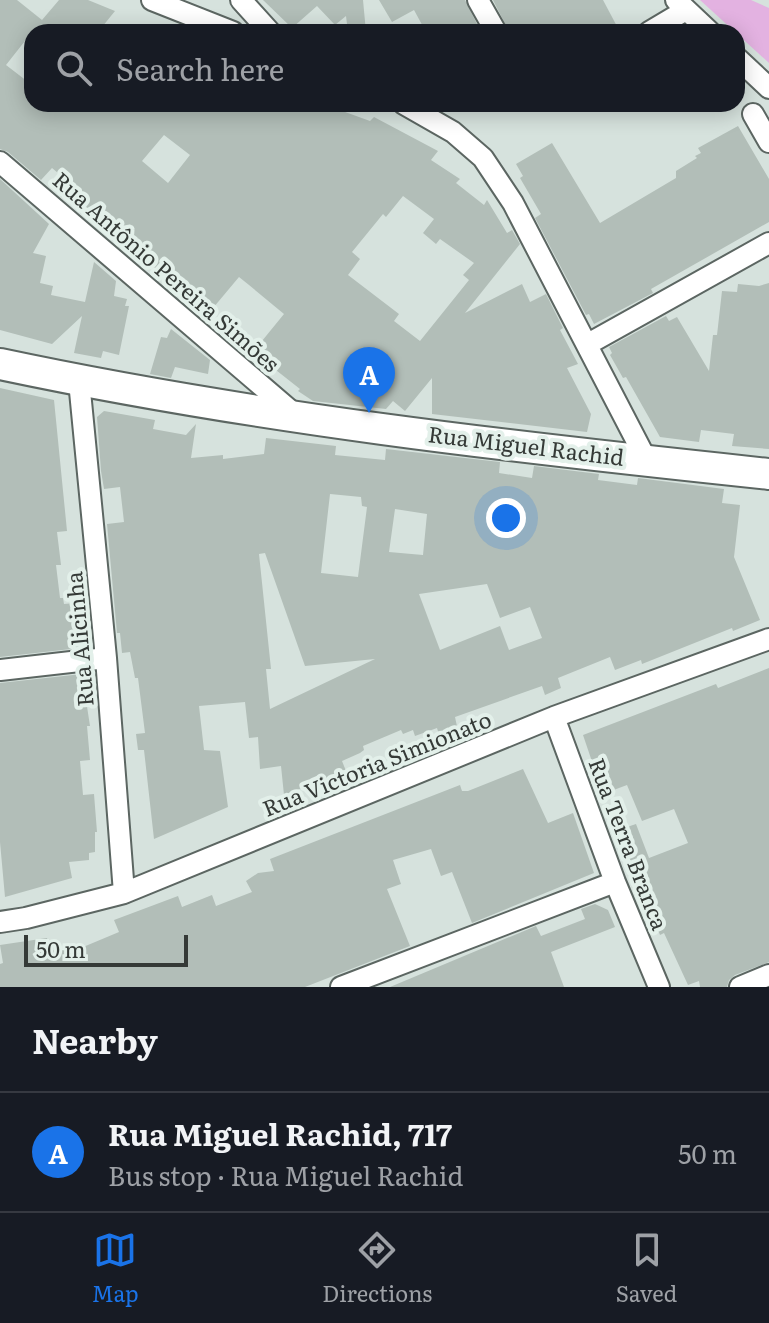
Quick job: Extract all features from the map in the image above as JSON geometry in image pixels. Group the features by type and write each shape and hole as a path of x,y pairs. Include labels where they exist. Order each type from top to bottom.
{"main road":[{"name":"Rua Miguel Rachid","path":"0,364 79,381 301,419 769,474"}],"street":[{"path":"152,0 213,24"},
{"path":"241,0 263,24"},
{"path":"478,0 492,24"},
{"path":"658,24 681,5 701,24"},
{"path":"745,66 769,88"},
{"path":"418,112 453,132 483,158 513,203 647,461"},
{"path":"753,114 769,142"},
{"name":"Rua Antônio Pereira Simões","path":"0,162 301,419"},
{"path":"588,344 769,243"},
{"name":"Rua Alicinha","path":"79,381 106,658 124,893"},
{"name":"Rua Victoria Simionato","path":"0,922 124,893 554,717 769,639"},
{"path":"0,670 106,658"},
{"name":"Rua Terra Branca","path":"554,717 615,882 659,987"},
{"path":"341,987 615,882"},
{"path":"740,987 769,975"}],"shaded area":[{"path":"700,0 751,0 769,8 769,63 745,41 745,24 726,24"}],"building":[{"path":"0,0 17,0 42,20 59,0 88,0 115,11 104,24 24,24 24,42 6,65 24,79 24,112 345,112 370,121 374,117 438,151 431,160 460,179 456,183 484,205 487,200 507,233 512,230 520,244 465,313 522,284 530,302 546,294 578,364 567,368 591,414 587,432 432,414 432,378 405,411 393,401 386,409 313,401 253,352 284,314 249,285 239,277 208,314 69,198 77,189 52,168 41,180 8,152 0,149","holes":["164,135 190,155 168,183 142,161","403,196 434,219 423,233 436,244 440,239 474,263 463,275 469,280 420,341 394,321 399,314 348,275 360,259 352,252 383,214 386,217"]},
{"path":"263,0 363,0 365,24 347,24 346,16 334,24 317,6 297,24 288,24"},
{"path":"379,0 465,0 477,24 422,24 414,10 392,22"},
{"path":"493,0 603,0 616,24 505,24"},
{"path":"738,126 769,179 769,222 651,289 653,293 594,324 589,314 586,315 535,218 541,214 520,178 523,176 516,164 552,143 600,223 676,178 676,171 701,153 698,148"},
{"path":"0,179 49,224 33,253 46,256 40,283 53,286 51,295 85,302 94,262 116,281 114,296 127,299 125,306 129,306 119,355 103,351 101,358 74,353 82,316 52,344 0,330"},
{"path":"769,283 769,449 732,446 734,434 701,430 699,442 660,437 626,377 623,378 609,347 666,316 669,321 677,317 709,371 722,291 737,292 738,284 759,286"},
{"path":"171,329 210,360 208,374 175,367 171,378 150,374 161,337 167,338"},
{"path":"0,388 54,400 67,531 57,532 61,565 56,565 60,598 63,598 64,604 75,603 80,648 0,657"},
{"path":"104,411 155,420 153,429 186,435 196,424 191,458 223,455 223,459 264,454 266,438 336,446 335,455 385,460 386,449 500,462 499,473 532,478 534,466 599,474 598,480 637,485 638,478 724,489 722,503 740,505 734,557 760,620 642,664 641,660 615,670 610,657 558,678 561,688 545,695 542,686 455,717 458,731 440,738 437,728 415,736 413,730 403,734 401,730 363,746 364,750 360,753 342,761 346,771 284,795 281,766 260,769 258,737 249,738 245,702 199,706 204,750 220,751 228,807 154,839 144,750 138,750 136,734 145,733 138,678 135,678 130,652 122,653 120,633 117,633 107,524 124,522 120,487 104,489 97,417","holes":["330,494 361,497 362,506 367,507 358,577 321,573","395,509 427,514 423,555 389,552","265,553 305,666 375,659 270,709 266,669 271,669 259,554","487,584 500,618 530,607 542,638 509,650 500,626 440,650 419,594"]},
{"path":"769,668 769,962 735,975 727,987 700,987 699,981 688,985 664,933 660,935 618,830 636,824 649,858 688,843 674,809 642,821 627,785 603,794 583,735 716,684 718,688"},
{"path":"82,674 90,726 87,726 90,760 80,761 83,795 94,794 95,852 89,853 89,860 69,862 72,878 5,897 0,842 0,683"},
{"path":"523,769 548,823 573,813 594,873 472,923 452,872 441,876 431,849 393,860 401,884 387,889 410,946 305,987 0,987 0,964 3,963 0,945 47,938 50,951 75,946 76,950 119,932 114,920 178,896 182,907 212,895 216,906 252,892 246,881 258,873 274,871 270,859 460,785 462,791 468,791"},
{"path":"595,904 608,910 615,927 551,952 564,987 390,987 536,926 541,936 585,919 581,909"}],"place":[{"name":"Rua Miguel Rachid, 717","path":"369,413"}]}
